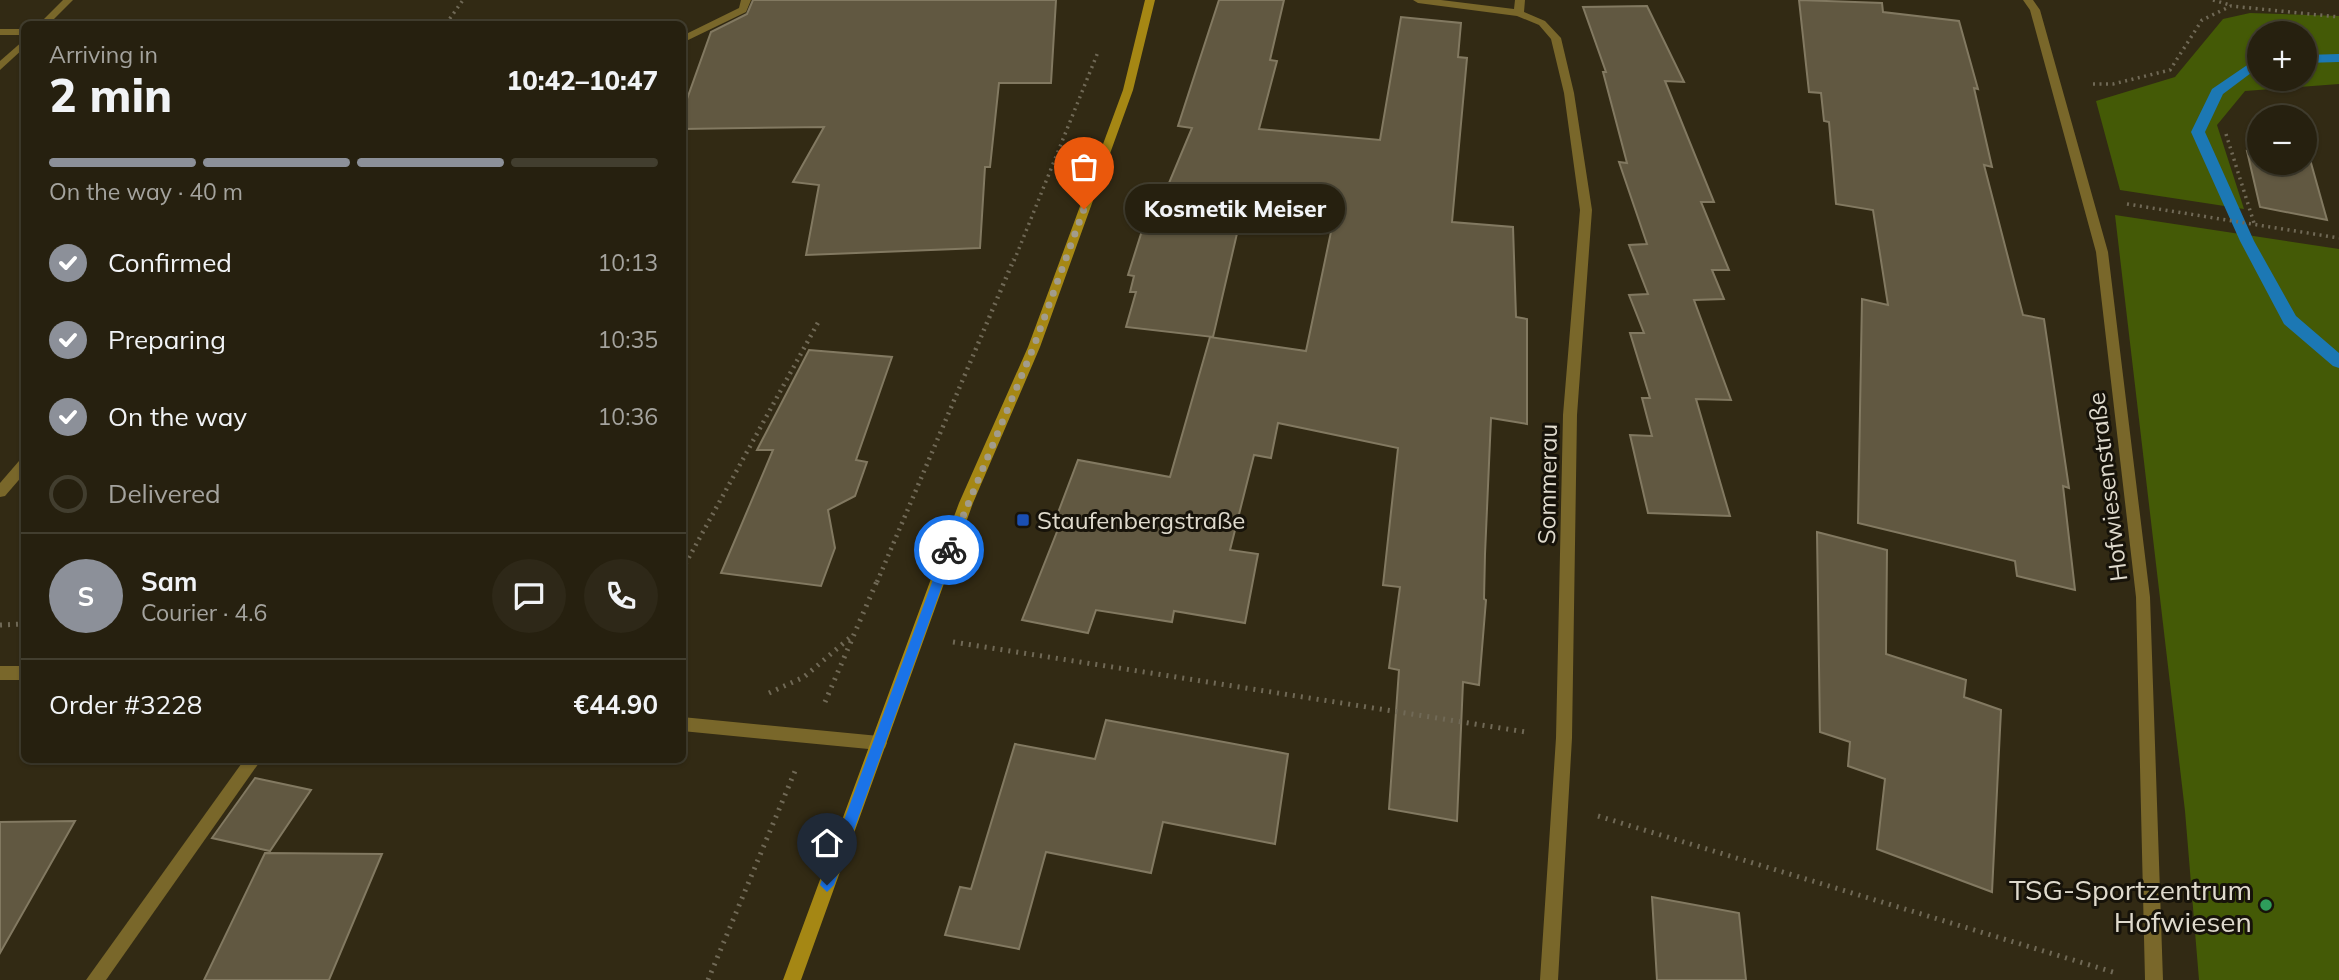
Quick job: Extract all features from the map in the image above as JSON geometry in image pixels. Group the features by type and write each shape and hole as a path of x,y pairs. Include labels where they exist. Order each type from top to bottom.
{"street":[{"path":"47,21 68,0"},
{"path":"686,38 743,10 746,0"},
{"path":"792,980 967,503 1034,346 1128,90 1150,0"},
{"name":"Sommerau","path":"1418,0 1520,7 1542,23 1556,38 1569,93 1586,210 1570,415 1564,738 1549,980"},
{"name":"Hofwiesenstraße","path":"2028,0 2035,10 2057,84 2102,252 2143,597 2154,980"},
{"path":"0,32 21,32"},
{"path":"0,67 21,46"},
{"path":"0,492 21,468"},
{"path":"0,673 21,673"},
{"path":"686,724 808,739 879,743"},
{"path":"95,980 251,763"}],"path":[{"path":"448,21 463,0"},
{"path":"2213,0 2231,6 2339,17"},
{"path":"2057,84 2113,84 2170,70 2202,20 2231,6"},
{"path":"708,980 808,739 982,339 1101,46"},
{"path":"2226,134 2254,223"},
{"path":"2150,207 2339,238"},
{"path":"686,563 820,319"},
{"path":"0,625 21,624"},
{"path":"760,697 804,677 856,632"},
{"path":"918,636 1564,738"},
{"path":"1560,804 2127,976"}],"green space":[{"path":"2250,13 2339,16 2339,84 2317,86 2317,21 2247,21 2247,91 2217,125 2244,209 2120,190 2096,101 2175,77 2223,19"},
{"path":"2115,215 2339,249 2339,980 2199,980 2185,811"}],"building":[{"path":"753,0 1056,0 1051,83 999,83 990,167 985,167 980,248 806,255 819,185 793,182 824,127 686,129 686,102 711,32 747,14"},
{"path":"1219,0 1284,0 1270,60 1277,61 1259,129 1380,140 1401,17 1461,23 1458,57 1467,58 1452,222 1513,227 1516,317 1527,319 1527,424 1491,418 1485,554 1486,600 1479,685 1463,682 1457,821 1389,809 1399,670 1389,668 1400,587 1383,585 1398,448 1278,423 1271,458 1254,455 1230,550 1258,554 1245,623 1174,611 1172,622 1096,610 1088,633 1022,620 1062,519 1056,518 1078,460 1170,477 1210,337 1306,351 1336,208 1245,199 1213,337 1126,327 1136,292 1130,292 1134,276 1128,275 1146,218 1154,219 1192,128 1178,126"},
{"path":"1799,0 1882,3 1883,12 1959,21 1978,89 1974,88 1992,167 1984,165 2023,315 2044,319 2069,488 2063,486 2075,590 2017,576 2015,561 1858,523 1862,299 1888,305 1873,210 1836,204 1829,122 1824,121 1821,93 1809,92"},
{"path":"1647,6 1684,82 1665,81 1714,202 1701,202 1729,270 1712,270 1724,299 1694,300 1731,400 1696,399 1730,516 1648,513 1630,435 1652,436 1642,398 1650,398 1630,333 1644,333 1629,295 1648,294 1629,245 1647,244 1619,162 1627,163 1603,72 1606,72 1583,7"},
{"path":"2253,175 2314,175 2327,220 2260,207"},
{"path":"809,350 892,357 856,460 867,462 855,496 828,510 835,548 821,586 721,573 773,450 757,450"},
{"path":"1817,532 1887,550 1886,654 1966,680 1964,697 2001,710 1992,892 1877,849 1885,779 1848,766 1850,742 1820,732"},
{"path":"1106,720 1288,754 1275,844 1163,822 1151,873 1046,852 1019,949 945,935 960,887 971,889 1015,744 1095,759"},
{"path":"255,778 311,790 270,851 212,838"},
{"path":"75,821 0,953 0,822"},
{"path":"265,853 382,854 329,980 204,980"},
{"path":"1652,897 1739,913 1746,980 1657,980"}],"waterway":[{"path":"2317,59 2339,58"},
{"path":"2247,70 2217,92 2198,132 2247,241 2290,320 2339,362"}],"way so far":[{"path":"949,550 982,464 1034,346 1084,209"}],"place":[{"name":"Kosmetik Meiser","path":"1084,209"},
{"name":"Staufenbergstraße","path":"1023,520"},
{"name":"TSG-Sportzentrum Hofwiesen","path":"2266,905"}],"route":[{"path":"827,885 949,550"}]}
